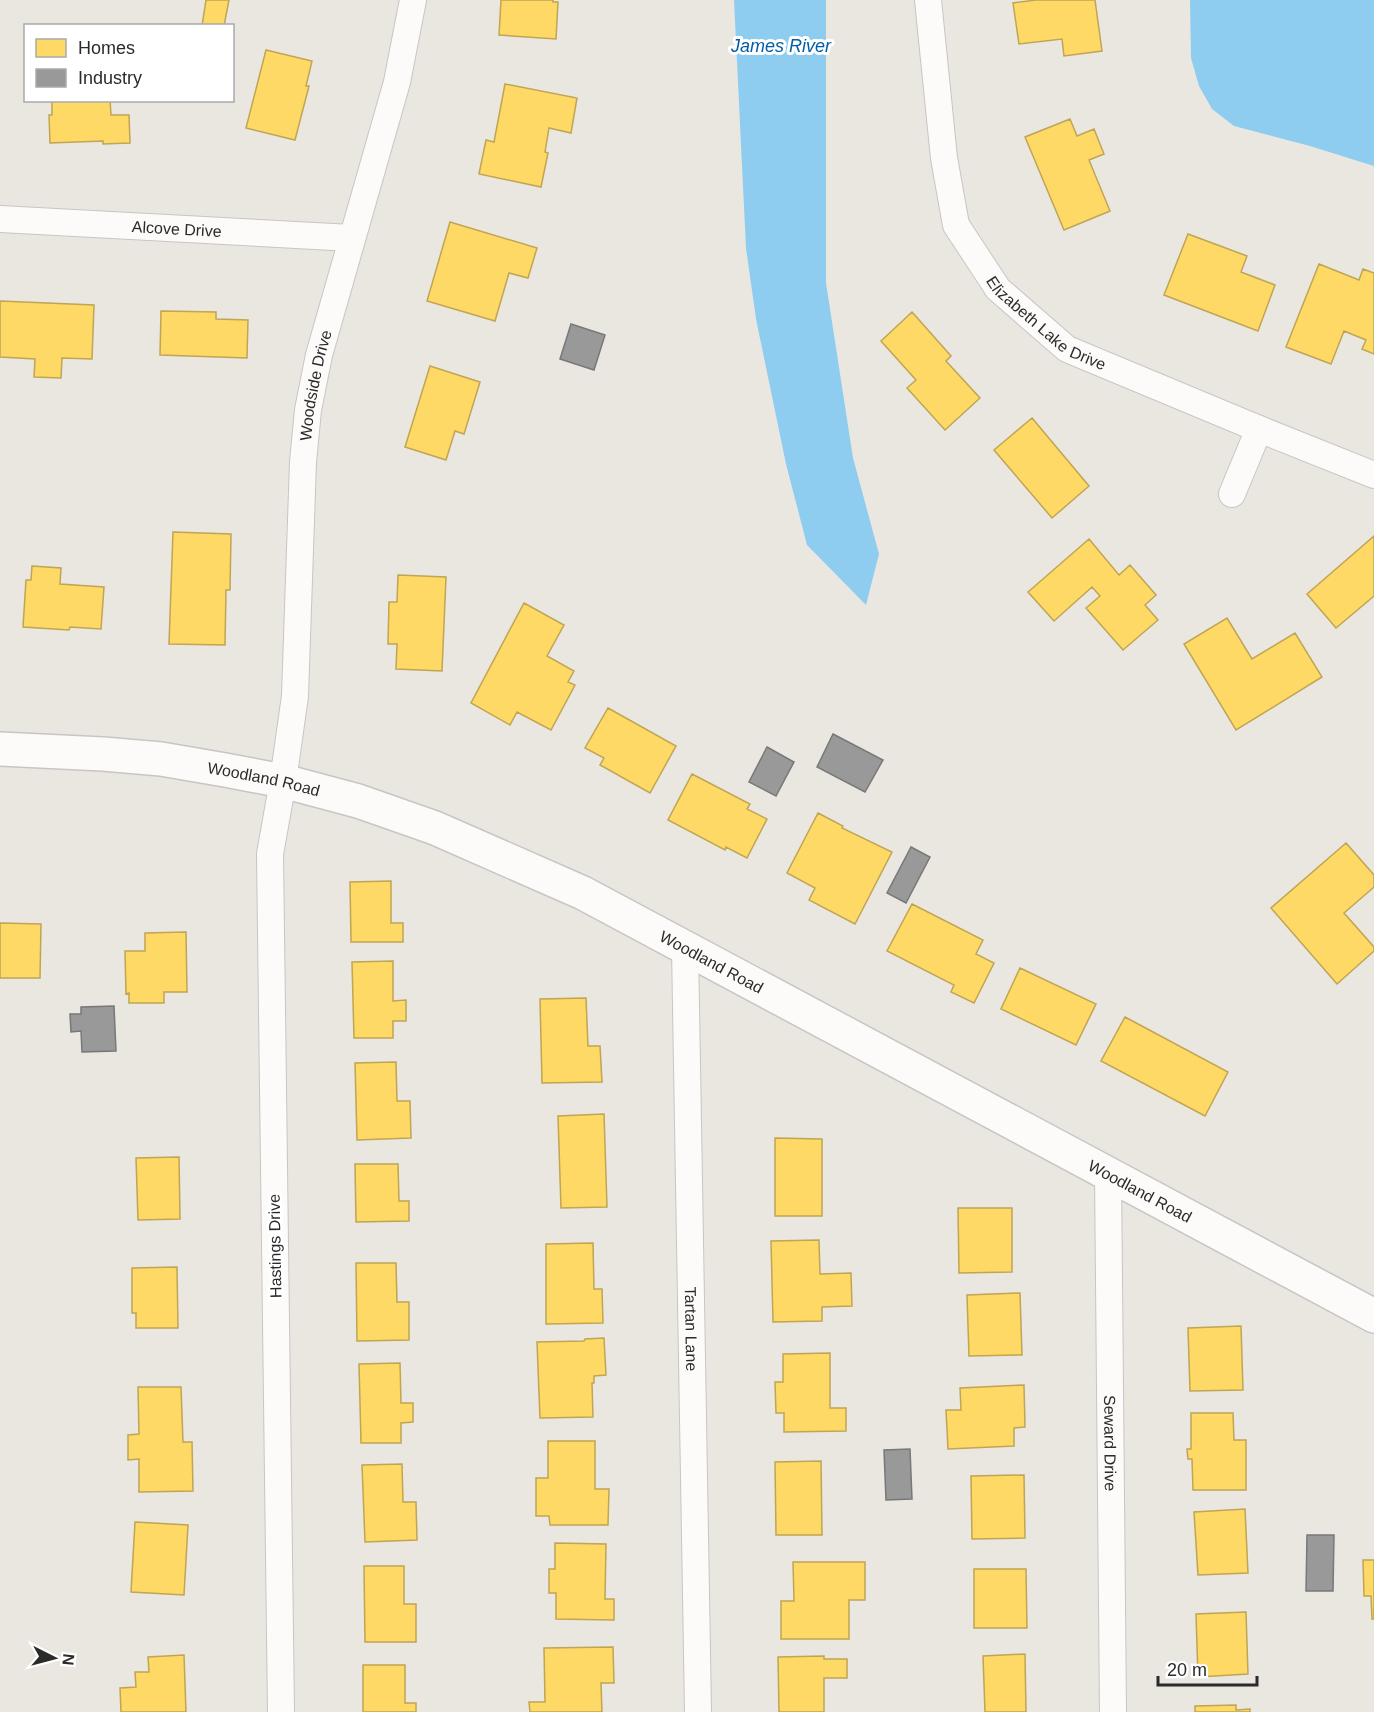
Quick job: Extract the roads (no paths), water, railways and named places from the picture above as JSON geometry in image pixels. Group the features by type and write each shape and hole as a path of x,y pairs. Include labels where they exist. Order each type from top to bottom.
{"main road":[{"name":"Woodland Road","path":"0,749 161,759 283,781 358,801 435,828 583,893 1374,1316"}],"street":[{"name":"Woodside Drive","path":"283,781 295,696 303,462 308,410 319,355 397,82 414,0"},
{"name":"Elizabeth Lake Drive","path":"928,0 944,158 956,225 998,289 1067,349 1374,475"},
{"name":"Alcove Drive","path":"0,219 352,238"},
{"path":"1232,494 1259,429"},
{"name":"Hastings Drive","path":"281,1712 270,854 283,781"},
{"name":"Tartan Lane","path":"685,947 698,1712"},
{"name":"Seward Drive","path":"1108,1173 1113,1712"}],"water":[{"name":"James River","path":"734,0 826,0 826,283 853,458 879,554 866,605 807,545 786,464 756,319 746,248"},
{"path":"1190,0 1374,0 1374,166 1234,126 1212,109 1199,86 1191,58"}]}
